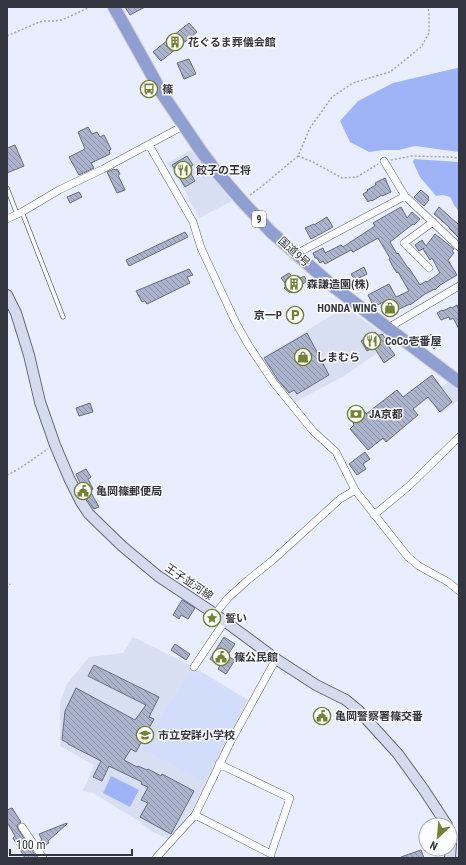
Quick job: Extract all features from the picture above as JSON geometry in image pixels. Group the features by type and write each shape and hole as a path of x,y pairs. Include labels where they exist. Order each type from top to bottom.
{"highway":[{"name":"国道9号","path":"114,7 163,95 216,171 242,201 271,232 334,287 459,382"}],"main road":[{"name":"王子並河線","path":"7,294 16,313 29,355 40,402 54,445 81,502 89,514 122,546 158,576 215,614 276,659 316,685 346,700 358,710 398,754 442,817"}],"street":[{"path":"7,219 59,190 103,169 184,126"},
{"path":"149,145 193,222 201,248 236,324 274,383 313,431 336,452 355,490 408,557 419,566 448,582 459,592"},
{"path":"384,161 405,196 459,247"},
{"path":"296,254 405,196"},
{"path":"429,268 404,243 432,222"},
{"path":"388,328 459,286"},
{"path":"374,515 409,486 459,437"},
{"path":"215,614 228,598 248,580 273,560 340,500 355,490"},
{"path":"194,667 224,621"},
{"path":"156,858 195,815 219,764 276,659"},
{"path":"195,815 271,856 290,798 219,764"},
{"path":"22,827 43,858"}],"lane":[{"path":"7,188 20,213 63,317"}],"path":[{"path":"7,36 43,21 62,20 90,7"},
{"path":"242,201 298,156 310,128 332,97 353,83 390,72 421,47 429,32 428,7"},
{"path":"7,475 13,473 35,456 54,445"},
{"path":"7,588 10,584"}],"shaded area":[{"path":"191,150 232,201 199,218 184,189 167,163"},
{"path":"346,307 393,342 344,376 293,403 261,358"},
{"path":"450,381 459,387 459,402 457,401 441,414 427,398"},
{"name":"市立安詳小学校","path":"133,637 194,667 248,700 192,810 170,840 153,832 137,820 93,793 82,791 94,765 60,746 60,702 67,684 89,657 123,653"},
{"path":"198,672 244,700 236,723 203,781 143,749 161,716 187,677"}],"water":[{"path":"459,67 459,152 415,146 399,150 369,152 350,142 340,121 358,101 393,83"},
{"path":"414,159 459,162 459,212 450,197 443,195 436,196 420,177 413,162"},
{"path":"111,776 139,790 130,807 103,793"}],"building":[{"path":"125,7 145,7 130,15"},
{"name":"花ぐるま葬儀会館","path":"189,23 197,32 161,61 153,52"},
{"path":"189,59 196,74 184,79 177,63"},
{"path":"88,127 92,134 97,132 100,137 104,135 111,149 109,151 110,154 91,163 94,168 79,175 69,157 85,149 78,132"},
{"path":"15,145 24,166 7,173 7,148"},
{"name":"餃子の王将","path":"187,156 193,165 189,167 195,181 185,187 172,165"},
{"path":"117,169 120,174 118,175 125,190 117,193 107,172"},
{"path":"385,178 391,192 368,202 363,194 376,185 375,183"},
{"path":"421,190 429,197 429,200 424,206 414,197"},
{"path":"79,192 82,197 70,203 67,197"},
{"path":"401,207 407,218 412,212 420,219 390,242 420,285 440,273 432,258 430,260 423,249 424,248 419,251 415,245 422,240 426,246 435,234 454,249 452,251 454,253 448,260 457,275 440,285 435,290 425,294 410,305 391,313 385,301 374,307 368,295 389,284 396,297 409,291 398,272 397,273 393,267 389,259 390,258 378,238 353,252 351,250 325,264 323,261 320,263 317,258 315,258 313,253 323,248 325,253 341,245 343,247 375,226 373,223"},
{"path":"439,207 459,225 459,238 434,214"},
{"path":"327,217 333,227 311,239 305,228 314,225"},
{"path":"185,232 188,237 129,266 126,260"},
{"path":"364,267 367,274 355,280 351,274"},
{"path":"189,269 193,275 187,277 190,283 147,304 145,301 142,302 136,291"},
{"name":"森謙造園(株)","path":"289,273 293,278 298,276 301,278 304,276 307,281 290,293 284,288 285,283 281,278"},
{"path":"457,305 459,309 459,329 453,318 450,320 449,317 441,320 437,313"},
{"path":"375,332 378,336 382,334 386,339 384,340 395,355 384,363 374,347 367,351 361,341"},
{"path":"307,333 329,375 297,394 294,390 289,393 278,380 264,358"},
{"path":"431,334 440,342 434,349 425,340"},
{"path":"432,375 452,402 440,412 428,397 413,409 418,415 386,442 383,438 368,450 350,429 354,425 353,422 397,390 403,397"},
{"path":"90,403 93,412 79,416 76,408"},
{"path":"365,452 370,459 363,464 366,469 357,475 349,464"},
{"path":"86,469 91,477 88,479 93,489 90,491 99,507 94,509 87,499 76,474"},
{"path":"182,600 195,608 188,619 181,615 179,619 173,615"},
{"name":"篠公民館","path":"224,637 235,644 227,656 235,660 226,674 218,669 220,666 210,659"},
{"path":"175,644 190,654 186,660 171,650"},
{"path":"94,665 159,697 149,717 154,719 136,752 131,749 124,760 137,767 148,769 161,776 162,774 194,791 171,834 140,817 148,803 141,800 148,787 141,784 142,782 109,766 102,781 93,777 101,761 62,740 65,711 76,688 135,720 146,705 88,676"},
{"path":"12,808 21,822 17,825 18,829 37,858 25,858 13,838 15,836 7,822 7,810"},
{"path":"67,823 48,841 49,843 42,847 38,842 42,840 39,834"},
{"path":"418,851 418,857 424,858 401,858"}],"place":[{"name":"花ぐるま葬儀会館","path":"175,42"},
{"name":"篠","path":"149,89"},
{"name":"餃子の王将","path":"183,170"},
{"name":"森謙造園(株)","path":"294,284"},
{"name":"HONDA WING","path":"390,308"},
{"name":"京一P","path":"295,315"},
{"name":"CoCo壱番屋","path":"372,341"},
{"name":"しまむら","path":"303,357"},
{"name":"JA京都","path":"356,414"},
{"name":"亀岡篠郵便局","path":"83,491"},
{"name":"誓い","path":"212,618"},
{"name":"篠公民館","path":"221,657"},
{"name":"亀岡警察署篠交番","path":"322,716"},
{"name":"市立安詳小学校","path":"145,735"}]}
